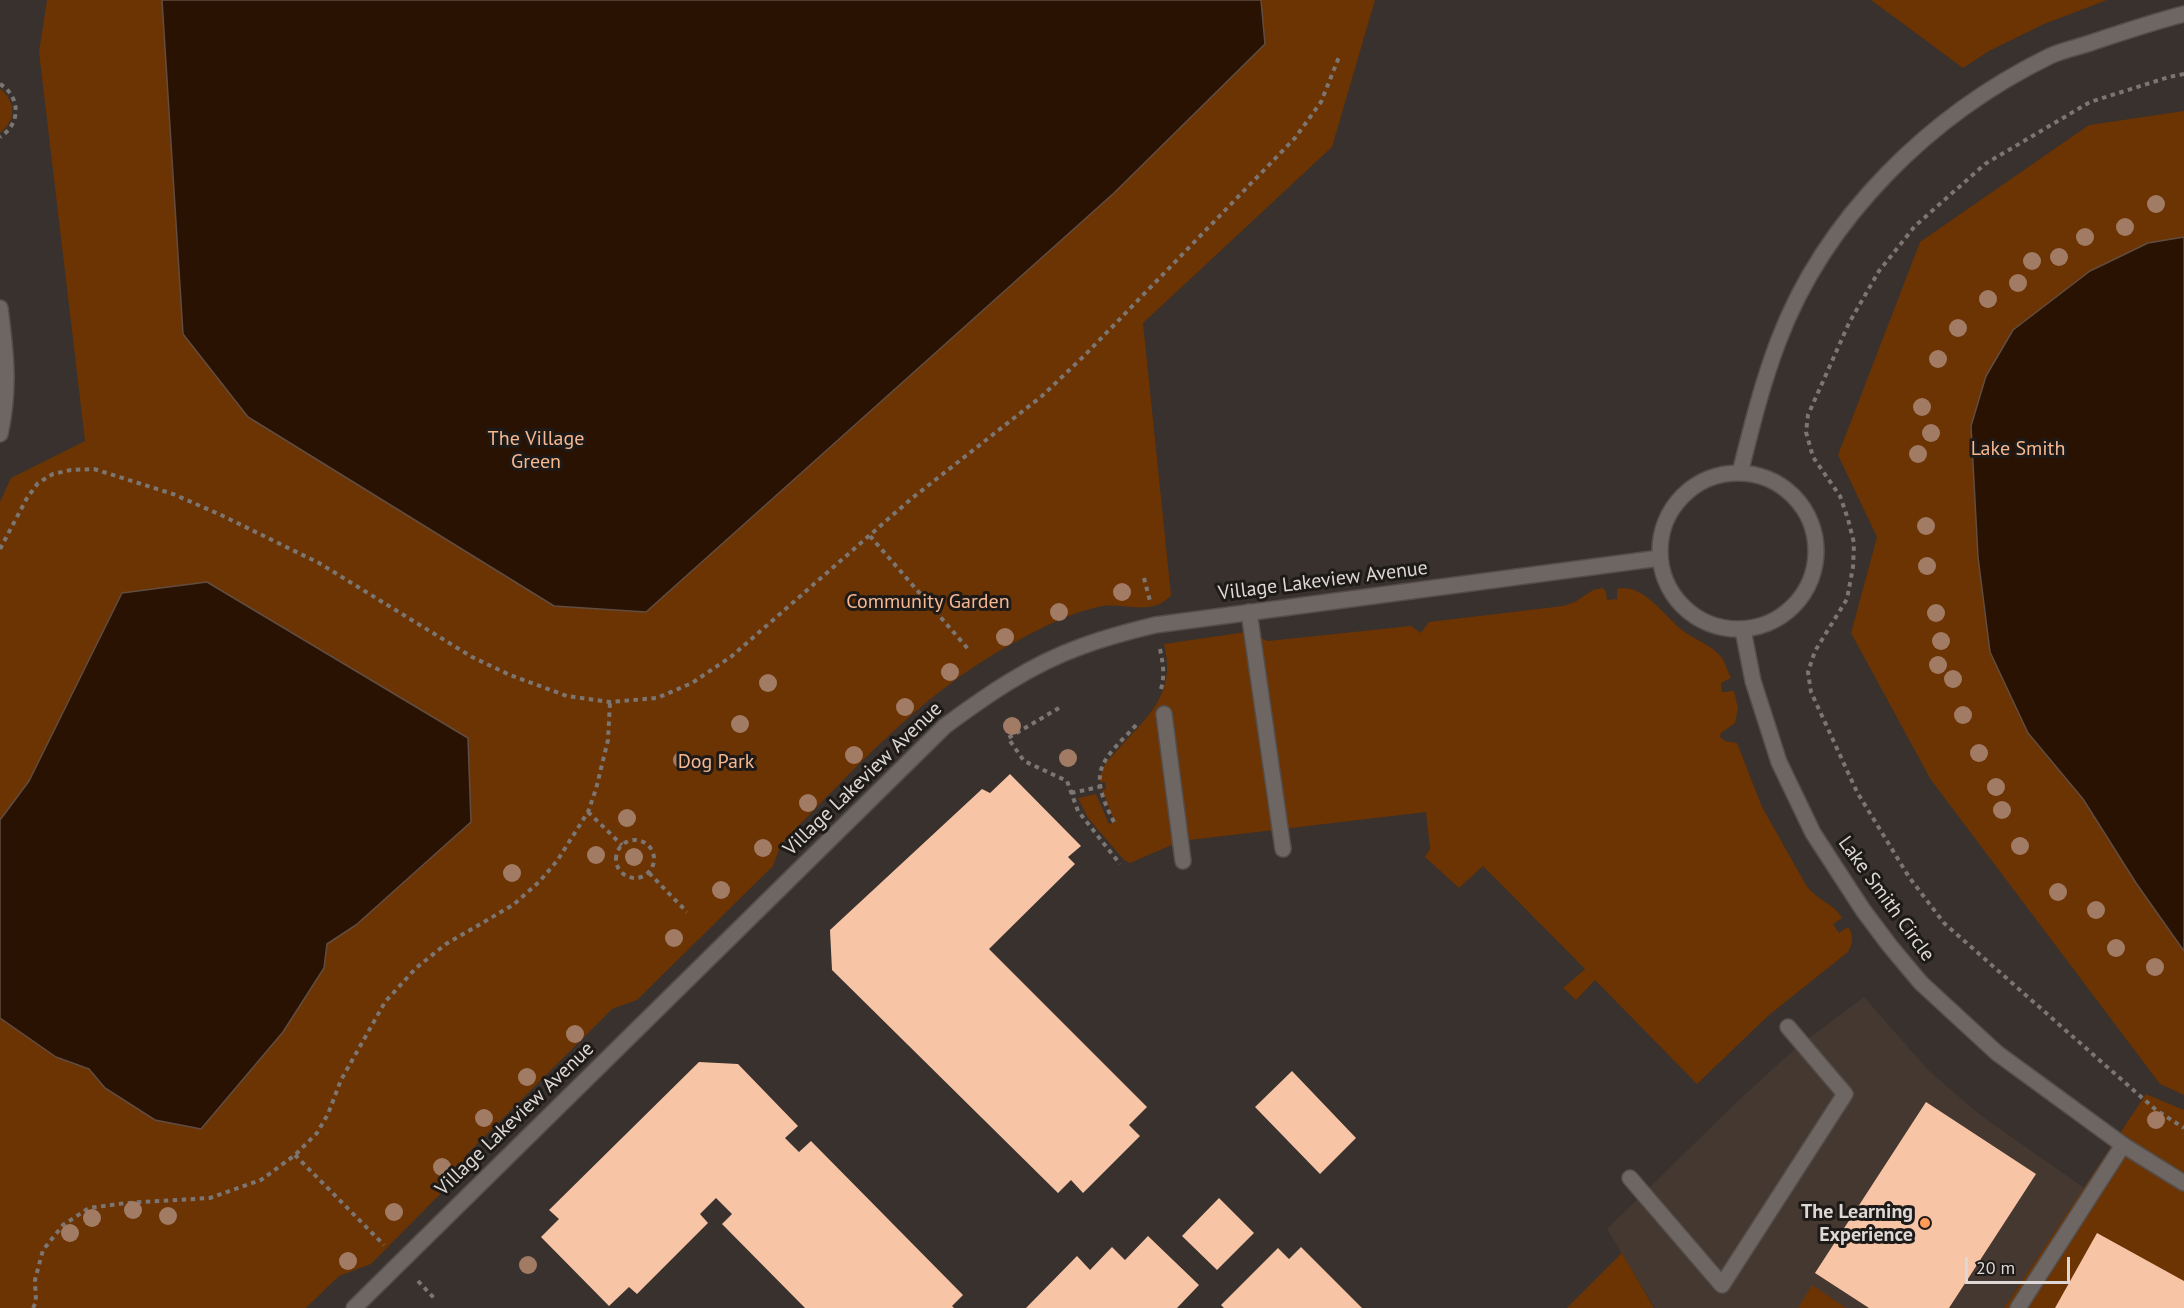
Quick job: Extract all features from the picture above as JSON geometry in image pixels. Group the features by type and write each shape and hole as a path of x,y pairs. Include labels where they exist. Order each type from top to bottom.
{"street":[{"path":"1740,473 1753,419 1778,341 1808,278 1849,216 1874,188 1948,119 1999,84 2052,56 2184,14"},
{"path":"0,308 6,356 6,404 0,434"},
{"path":"1740,473 1766,478 1789,491 1806,512 1815,536 1816,563 1807,588 1791,609 1769,623 1743,630 1719,627 1697,618 1679,602 1666,582 1660,558 1661,540 1666,522 1676,505 1688,492 1704,481 1722,475 1740,473"},
{"name":"Village Lakeview Avenue","path":"354,1308 945,726 992,692 1078,647 1155,625 1660,558"},
{"path":"1249,612 1283,849"},
{"name":"Lake Smith Circle","path":"1743,630 1753,681 1779,762 1813,832 1876,928 1921,983 1997,1053 2123,1145 2184,1183"},
{"path":"1164,714 1183,861"},
{"path":"1630,1178 1722,1285 1845,1094 1788,1027"},
{"path":"2018,1308 2123,1145"}],"path":[{"path":"0,549 27,498 38,483 52,474 94,469 173,494 319,563 472,657 510,675 567,696 610,702 657,698 692,683 732,656 911,500 1042,396 1084,356 1296,138 1321,102 1339,57"},
{"path":"2184,74 2090,102 1985,164 1915,226 1879,271 1849,323 1808,415 1806,432 1813,457 1840,496 1854,543 1853,567 1847,599 1815,651 1808,672 1811,692 1857,792 1909,877 1944,923 2156,1110 2184,1128"},
{"path":"0,84 15,99 16,110 15,120 10,129 0,137"},
{"path":"870,536 969,650"},
{"path":"1144,578 1164,664 1164,679 1158,697"},
{"path":"33,1308 36,1302 35,1280 43,1250 63,1225 89,1208 165,1199 210,1198 261,1180 295,1155 317,1133 328,1114 341,1080 385,1002 424,962 446,944 513,905 540,882 557,861 588,812 596,789 608,740 610,702"},
{"path":"1059,708 1008,738 1024,761 1067,782 1078,811 1120,864"},
{"path":"1114,822 1099,787 1098,776 1113,750 1143,718"},
{"path":"1071,793 1099,787"},
{"path":"588,812 622,845"},
{"path":"635,840 649,846 655,859 649,873 641,878 632,879 619,870 616,861 617,853 622,845 635,840"},
{"path":"649,873 687,912"},
{"path":"295,1155 434,1298"}],"shaded area":[{"path":"162,0 1261,0 1265,44 1114,193 646,612 554,606 248,417 183,334"},
{"name":"Lake Smith","path":"2184,237 2184,951 2136,883 2083,799 2028,733 1990,652 1978,557 1971,426 1986,376 2013,330 2090,271 2148,243"},
{"path":"207,582 468,738 471,822 356,925 327,944 324,968 283,1032 201,1129 155,1120 105,1088 89,1069 56,1057 0,1018 0,820 29,781 122,593"},
{"path":"1864,997 1928,1070 1979,1114 2084,1188 2004,1308 1655,1308 1607,1229 1741,1098 1797,1047"}],"green space":[{"name":"The Village Green","path":"47,0 1375,0 1332,147 1143,323 1171,595 1155,606 1098,607 1055,622 993,654 927,702 868,756 781,844 773,866 637,1000 612,1009 467,1154 458,1176 371,1264 339,1276 306,1308 0,1308 0,502 11,478 85,441 39,52"},
{"path":"1871,0 2107,0 2044,24 1989,51 1963,68"},
{"path":"0,89 12,105 12,117 0,133"},
{"name":"Lake Smith","path":"2184,111 2184,1095 2160,1084 1931,780 1851,633 1877,537 1838,455 1920,242 2089,125"},
{"path":"1603,588 1607,600 1617,599 1617,589 1627,588 1645,596 1686,633 1713,649 1723,659 1731,678 1721,683 1722,692 1734,691 1738,708 1735,723 1721,733 1720,737 1725,741 1737,743 1762,807 1806,885 1815,895 1839,913 1842,918 1833,924 1839,933 1848,927 1852,936 1848,952 1769,1015 1697,1084 1595,980 1576,1000 1563,988 1585,969 1483,866 1459,888 1425,857 1430,849 1426,812 1181,841 1130,863 1124,860 1088,818 1078,798 1096,794 1109,824 1115,822 1102,790 1106,789 1105,782 1100,782 1101,774 1108,760 1147,717 1162,693 1167,662 1164,644 1246,632 1268,641 1411,626 1421,633 1429,622 1563,606 1575,602 1593,590"},
{"path":"2146,1094 2184,1110 2184,1308 2004,1308"},
{"path":"1622,1253 1654,1308 1567,1308"},
{"path":"1812,1285 1846,1308 1798,1308"}],"building":[{"path":"1010,774 1081,846 1068,857 1075,864 989,949 1147,1107 1129,1125 1140,1136 1083,1193 1071,1180 1058,1193 832,970 830,930 982,789 990,793"},
{"path":"699,1062 738,1064 798,1126 785,1138 799,1152 811,1141 963,1295 952,1306 954,1308 805,1308 722,1224 732,1214 716,1198 700,1214 708,1223 637,1294 629,1287 609,1306 541,1237 559,1219 549,1210"},
{"path":"1292,1071 1356,1138 1320,1174 1255,1107"},
{"name":"The Learning Experience","path":"1926,1102 2036,1174 1949,1308 1869,1308 1815,1273"},
{"path":"1219,1198 1254,1233 1217,1270 1182,1236"},
{"path":"2097,1233 2184,1281 2184,1308 2055,1308"},
{"path":"1148,1236 1199,1285 1177,1308 1026,1308 1077,1256 1090,1270 1112,1247 1125,1260"},
{"path":"1301,1247 1362,1308 1224,1308 1221,1305 1278,1248 1289,1259"}],"place":[{"name":"The Learning Experience","path":"1925,1223"}],"park label":[{"name":"Community Garden","path":"928,602"},
{"name":"Dog Park","path":"716,762"}]}
